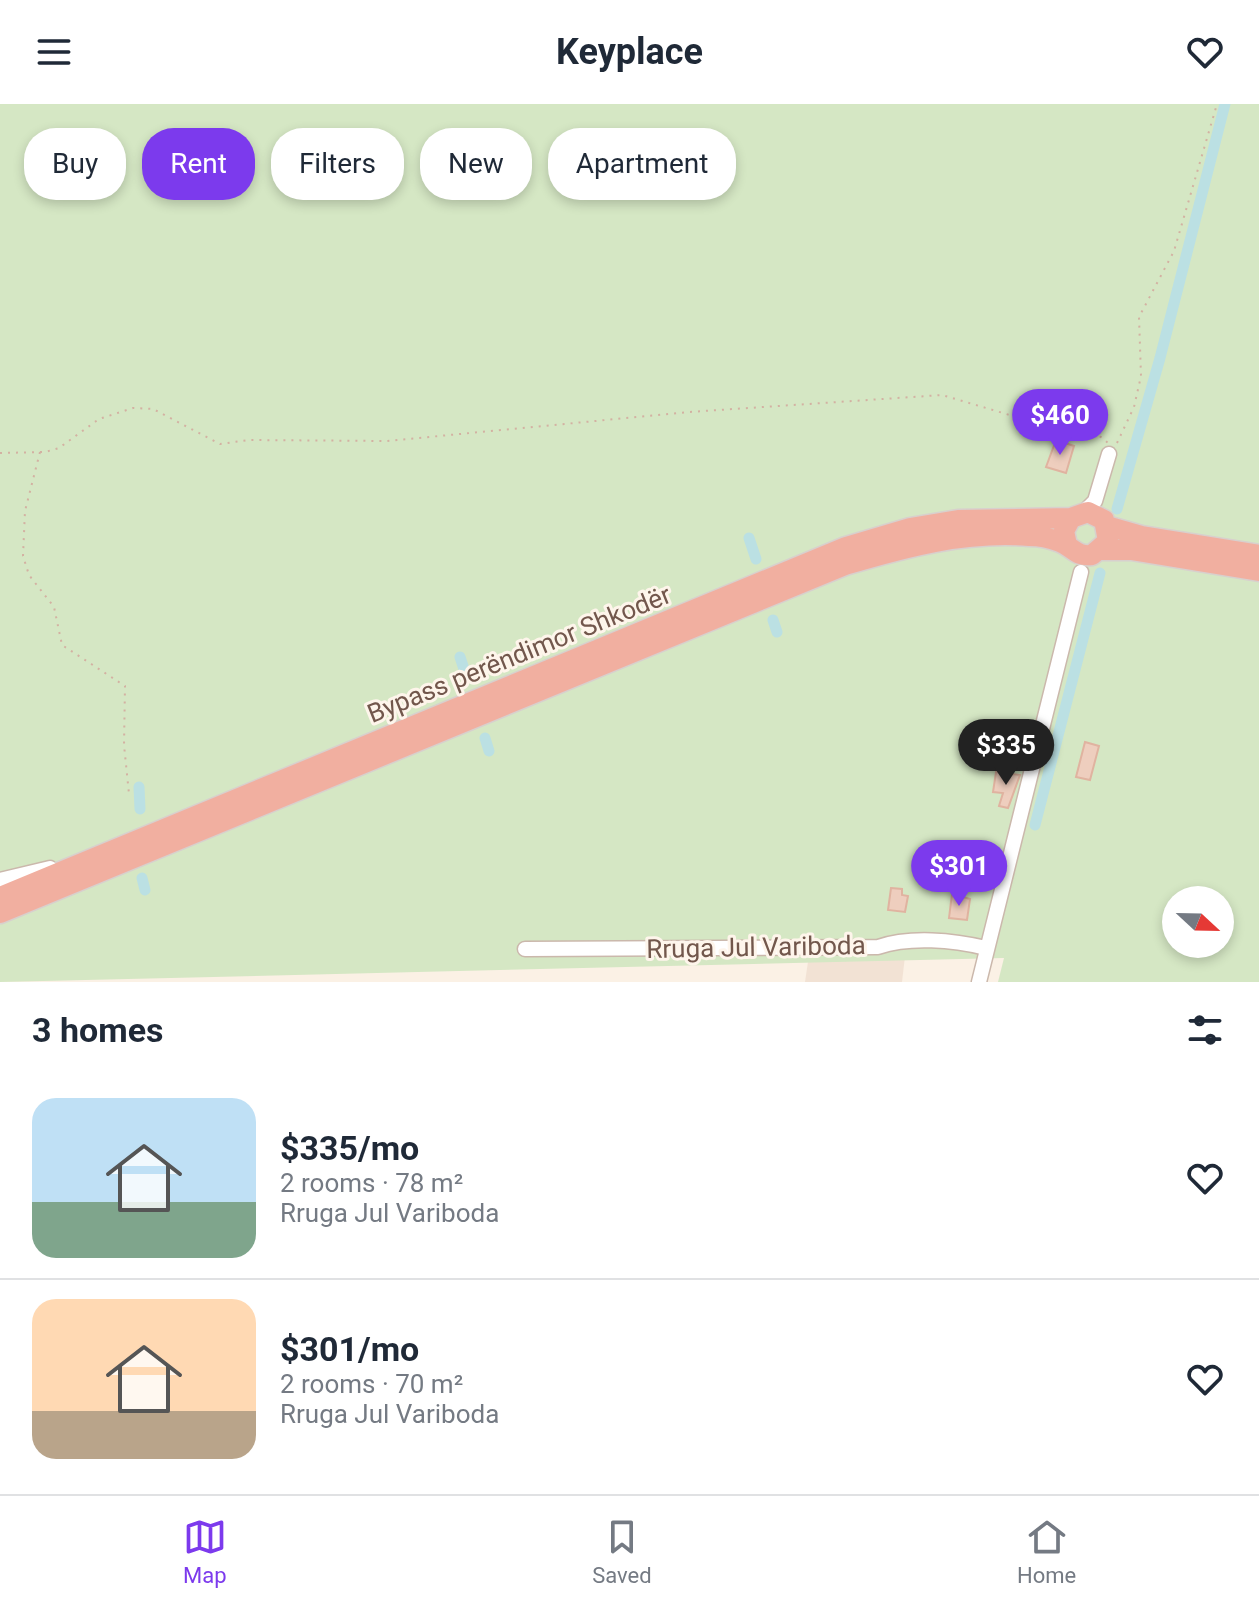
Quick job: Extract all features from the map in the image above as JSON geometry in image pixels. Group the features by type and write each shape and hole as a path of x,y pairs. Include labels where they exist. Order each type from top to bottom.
{"highway":[{"name":"Bypass perëndimor Shkodër","path":"0,897 846,547 910,528 958,520 1084,508 1116,531 1259,555"},
{"path":"1070,548 1064,531 1084,508"},
{"path":"1092,559 1108,541 1106,523"},
{"name":"Bypass perëndimor Shkodër","path":"0,913 845,565 910,545 964,536 1028,536 1070,548 1092,559 1131,550 1259,571"}],"street":[{"path":"1084,508 1109,454"},
{"path":"979,982 1092,559"},
{"path":"0,880 92,858"},
{"name":"Rruga Jul Variboda","path":"525,949 878,947 892,942 948,942 986,948"}],"path":[{"path":"1109,454 1134,407 1141,376 1139,317 1174,251 1217,104"},
{"path":"0,453 41,452 72,441 107,416 133,408 153,409 220,444 249,440 387,441 689,412 942,395 1074,434 1101,437 1109,444 1109,454"},
{"path":"41,452 25,511 25,565 54,607 62,645 125,686 125,775 129,794"}],"shaded area":[{"path":"913,888 902,982 805,982 809,955"}],"green space":[{"path":"0,104 1259,104 1259,982 998,982 1004,958 0,982"}],"building":[{"path":"1056,440 1074,446 1066,473 1046,467"},
{"path":"1085,742 1099,746 1090,780 1076,777"},
{"path":"996,772 1020,775 1008,808 999,806 1003,793 993,792"},
{"path":"891,888 902,889 902,895 908,896 905,912 888,910"},
{"path":"952,894 970,899 967,920 949,918"}],"waterway":[{"path":"1117,509 1160,358 1225,104"},
{"path":"749,538 756,559"},
{"path":"1035,825 1100,573"},
{"path":"773,620 777,632"},
{"path":"460,657 467,678"},
{"path":"485,738 489,751"},
{"path":"139,787 140,809"},
{"path":"142,878 145,890"}]}
